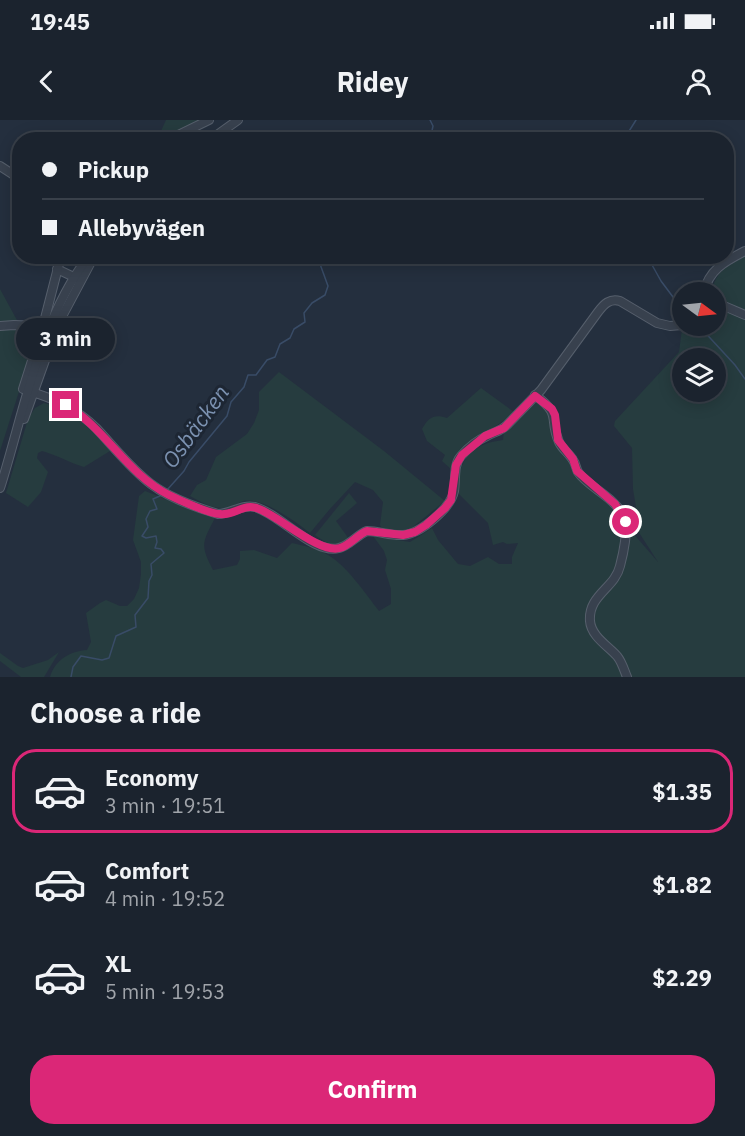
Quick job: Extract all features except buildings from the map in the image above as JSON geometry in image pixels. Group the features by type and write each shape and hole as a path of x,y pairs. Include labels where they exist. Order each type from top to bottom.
{"street":[{"path":"184,132 209,120"},
{"path":"221,132 238,120"},
{"path":"0,488 28,391 32,360 43,327 59,264"},
{"path":"28,391 85,264"},
{"path":"77,279 88,264"},
{"path":"707,282 722,264"},
{"path":"57,269 77,279"},
{"path":"28,391 60,402 80,414 143,477 168,494 220,514 243,507 258,508 316,544 332,549 346,545 367,531 398,535 411,534 426,525 449,504 454,491 456,465 462,455 485,436 504,428 535,396 607,302 620,301 661,325 672,326"},
{"path":"726,307 745,315"},
{"path":"0,326 43,327"},
{"path":"535,396 552,409 555,415 558,440 573,459 577,471 615,504 626,522 620,567 615,578 596,597 590,620 594,632 617,656 627,677"}],"green space":[{"path":"166,120 206,120 175,132 161,131"},
{"path":"745,256 745,677 50,677 59,661 75,652 87,650 91,642 86,613 106,600 120,606 127,606 134,599 139,588 141,562 133,540 139,496 145,491 215,518 204,544 213,570 237,565 240,551 254,550 277,558 292,543 306,546 324,553 342,566 379,611 391,604 391,589 385,570 387,560 384,551 373,536 410,542 432,528 438,540 458,564 470,566 488,557 499,564 512,564 512,557 518,543 503,542 493,545 488,523 457,492 458,480 468,455 482,445 503,440 504,431 535,401 551,414 563,452 658,562 627,514 636,507 632,448 614,426 615,421 672,360 672,402 726,402 726,348 680,348 681,336 726,336 726,282 715,282 727,267"},
{"path":"0,289 18,322 0,323"},
{"path":"17,327 39,329 0,451 0,329"},
{"path":"279,372 384,451 445,501 408,531 383,530 380,525 383,502 373,490 355,482 310,533 279,511 260,503 243,501 219,508 209,506 190,496 197,485 206,480 216,457 247,434 259,410 259,392"},
{"path":"481,388 514,412 461,451 452,470 442,461 445,455 427,441 422,429 432,418 439,416 447,418"},
{"path":"44,403 64,410 82,421 110,451 84,467 42,451 38,453 37,458 48,472 41,492 28,507 6,493 28,419 35,408"},
{"path":"349,493 357,503 336,521 349,539 335,545 328,543 315,535"},
{"path":"59,652 44,677 21,677 0,661 0,653 23,668 48,660"}],"waterway":[{"name":"Osbäcken","path":"430,120 433,126 432,132"},
{"path":"628,132 636,120"},
{"name":"Osbäcken","path":"167,490 227,416 231,402 244,387 248,375 256,375 267,360 275,357 280,344 290,338 294,329 305,322 304,313 312,303 325,295 328,286 320,264"},
{"path":"651,264 672,296"},
{"path":"708,336 745,379"},
{"name":"Osbäcken","path":"71,677 73,667 81,656 102,660 109,658 116,636 136,627 135,615 148,598 149,581 152,575 151,564 164,553 161,549 155,548 156,536 146,538 142,536 148,527 146,519 150,511 157,509 153,499 162,495"}],"route":[{"path":"66,405 96,428 106,441 146,480 168,494 216,514 225,514 243,507 257,508 316,544 336,549 367,531 403,535 411,534 426,525 451,500 459,458 478,440 504,428 535,396 552,409 555,415 558,440 573,459 577,471 615,504 626,522"}]}
